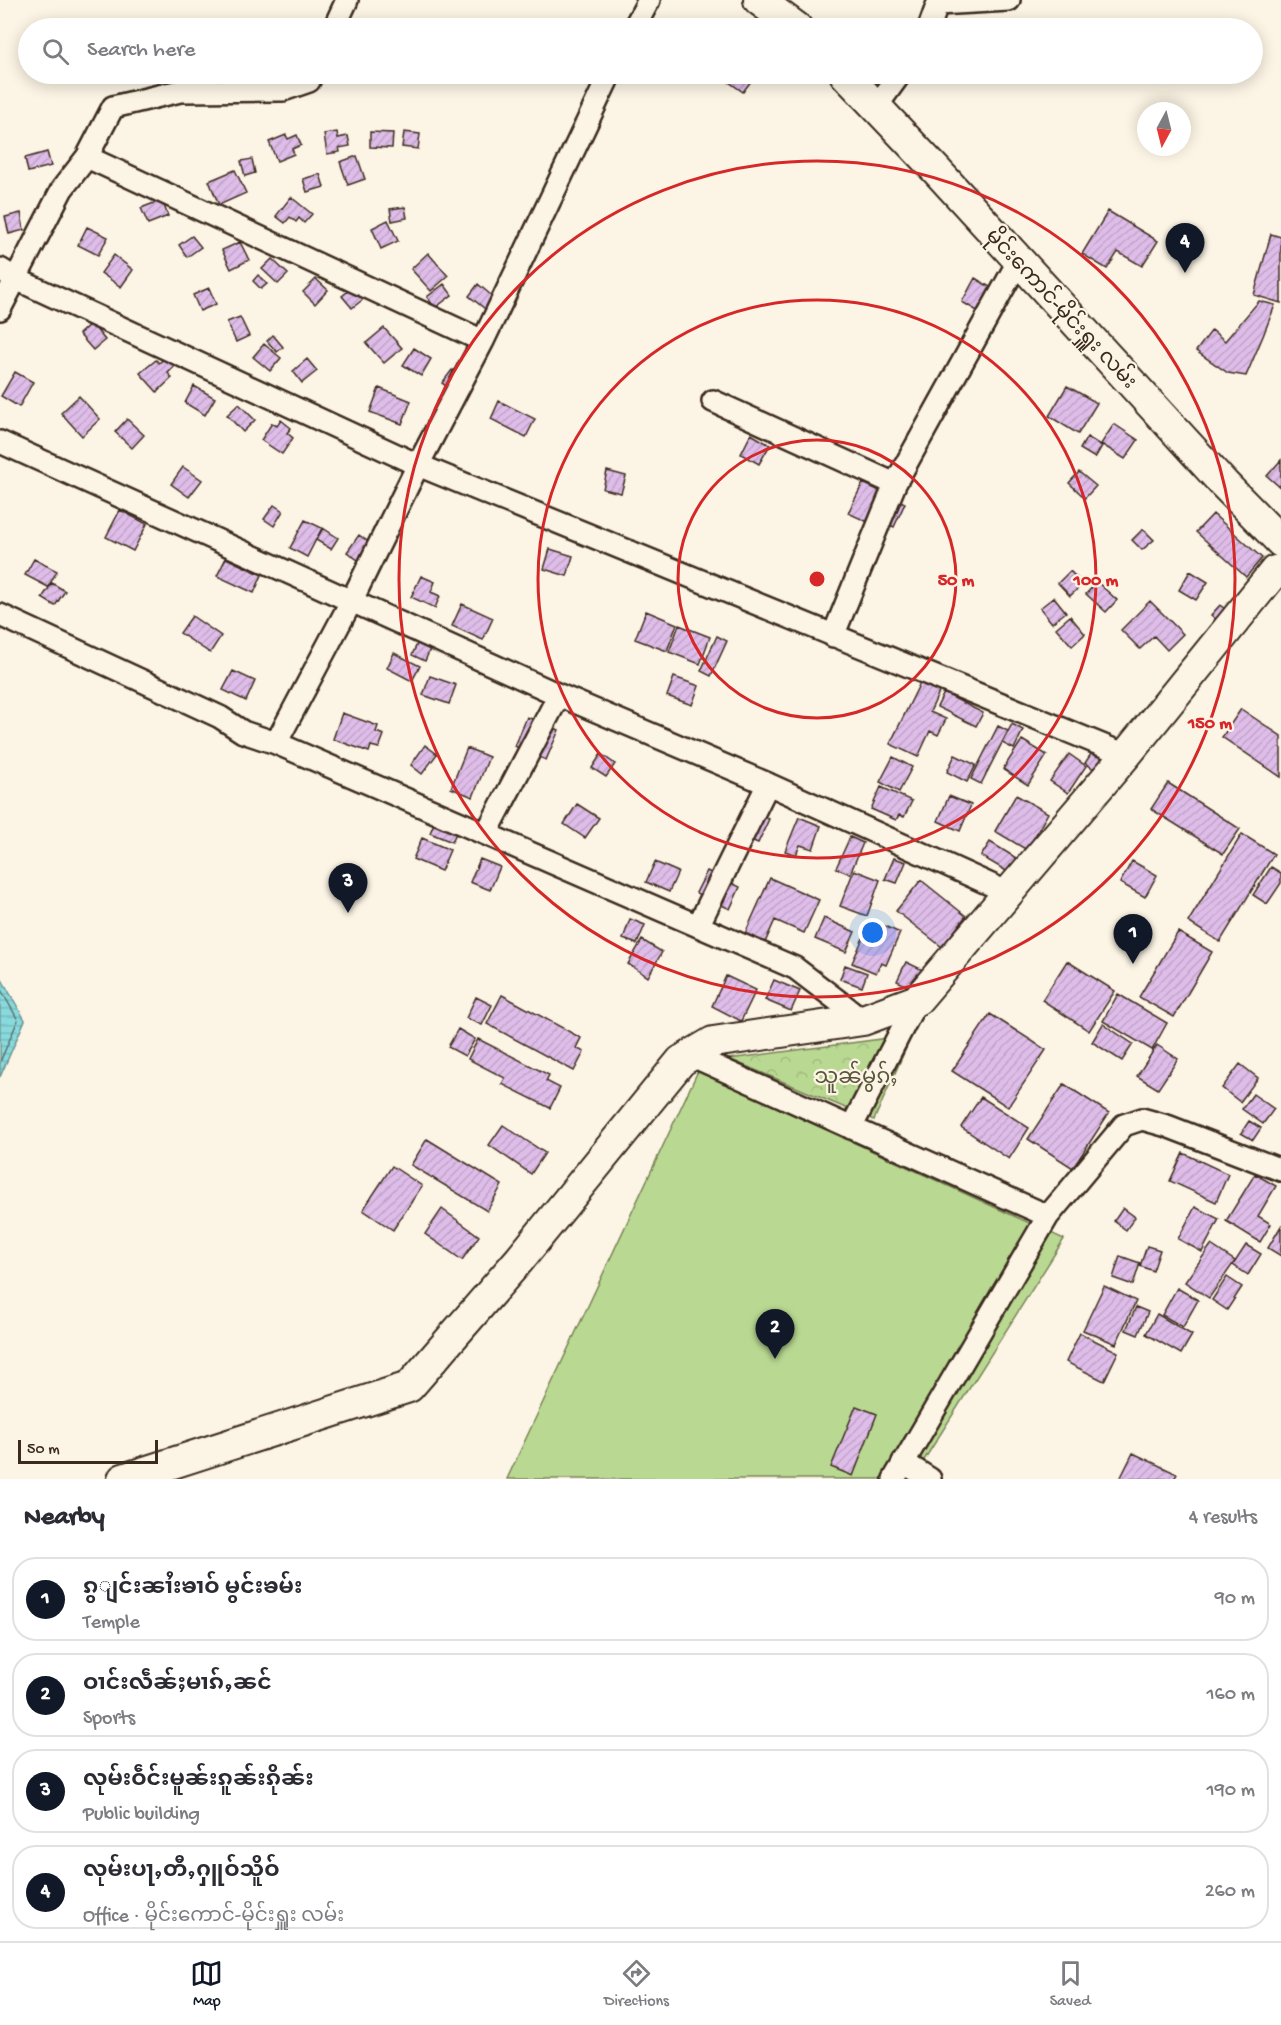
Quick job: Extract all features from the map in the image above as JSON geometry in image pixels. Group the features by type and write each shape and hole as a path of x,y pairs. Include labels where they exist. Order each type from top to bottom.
{"main road":[{"path":"759,0 783,18"},
{"name":"မိုင်းကောင်-မိုင်းရှူး လမ်း","path":"854,84 1275,537"},
{"path":"123,1479 409,1387 520,1259 681,1061 690,1055 713,1042 863,1020 917,1000 1126,756 1278,571 1275,537"}],"street":[{"path":"339,18 347,0"},
{"path":"639,18 649,0"},
{"path":"933,18 939,2 1009,0"},
{"path":"0,309 8,274 62,189 87,157 113,107 180,91 283,90 300,84"},
{"path":"276,743 352,600 418,465 483,341 605,84"},
{"path":"876,106 892,84"},
{"path":"87,157 483,341"},
{"path":"833,636 895,484 1019,260"},
{"path":"8,274 418,465 1126,756"},
{"path":"713,401 895,484"},
{"path":"0,442 559,695 768,784 1008,893"},
{"path":"0,615 220,717 243,732 276,743 795,968 863,1020"},
{"path":"486,834 559,695"},
{"path":"698,926 768,784"},
{"path":"851,1128 917,1000"},
{"path":"690,1055 1048,1216"},
{"path":"930,1479 899,1471 1048,1216 1124,1125 1142,1119 1167,1126 1281,1170"}],"green space":[{"name":"သူၼ်မွၵ်ႇ","path":"912,1035 874,1120 729,1059"},
{"path":"698,1071 1064,1239 912,1479 507,1479"}],"water":[{"path":"0,976 25,1020 0,1077"}],"building":[{"path":"732,84 749,84 743,92"},
{"path":"337,132 338,138 348,136 350,146 339,148 340,152 327,154 324,134"},
{"path":"370,132 393,133 392,148 370,147"},
{"path":"404,132 420,134 418,149 402,147"},
{"path":"286,135 288,139 297,135 301,145 292,149 294,154 277,161 269,142"},
{"path":"47,152 51,166 28,172 25,158"},
{"path":"357,156 365,179 348,185 340,162"},
{"path":"252,159 255,173 245,176 241,161"},
{"path":"235,170 246,193 219,205 209,181"},
{"path":"320,174 324,187 307,192 303,179"},
{"path":"291,197 312,214 304,223 299,218 296,222 290,217 285,223 276,216"},
{"path":"162,200 168,216 148,224 141,208"},
{"path":"405,207 407,218 392,221 390,209"},
{"path":"1108,211 1158,241 1142,266 1118,252 1107,269 1082,254"},
{"path":"21,213 24,230 9,234 5,217"},
{"path":"388,220 398,241 381,249 372,228"},
{"path":"87,227 108,237 98,255 78,245"},
{"path":"1271,234 1281,237 1281,303 1254,295"},
{"path":"192,236 201,247 187,257 179,245"},
{"path":"240,242 249,260 231,269 222,250"},
{"path":"428,253 448,276 431,291 411,269"},
{"path":"114,255 133,270 121,287 101,273"},
{"path":"272,259 288,274 278,284 262,269"},
{"path":"258,275 267,284 261,289 253,281"},
{"path":"975,278 998,292 984,315 962,302"},
{"path":"316,279 328,290 315,304 303,292"},
{"path":"359,282 370,294 352,308 342,296"},
{"path":"444,284 452,295 435,308 427,297"},
{"path":"478,284 498,301 489,312 469,296"},
{"path":"209,288 216,304 200,311 193,295"},
{"path":"1259,301 1275,305 1246,376 1228,373 1196,351 1212,330 1225,341"},
{"path":"240,317 249,336 236,342 227,322"},
{"path":"91,323 105,340 93,350 79,334"},
{"path":"384,328 402,348 384,363 366,343"},
{"path":"273,335 283,347 277,352 267,341"},
{"path":"264,344 281,358 270,371 253,357"},
{"path":"414,348 431,359 421,376 403,365"},
{"path":"166,357 175,366 168,373 172,378 157,392 140,373 156,360 159,363"},
{"path":"307,359 317,371 302,383 293,371"},
{"path":"452,370 469,383 460,396 442,383"},
{"path":"15,372 33,382 19,407 1,396"},
{"path":"194,386 215,398 205,415 185,403"},
{"path":"1067,386 1097,403 1078,434 1049,416"},
{"path":"379,388 411,401 402,424 370,412"},
{"path":"79,396 100,419 82,436 61,413"},
{"path":"499,401 535,419 526,437 491,419"},
{"path":"239,404 255,420 243,432 227,415"},
{"path":"127,419 144,435 132,448 115,432"},
{"path":"281,420 291,428 287,433 293,438 282,454 261,440 272,423 277,426"},
{"path":"1114,424 1138,440 1125,459 1101,444"},
{"path":"751,434 770,445 759,464 741,454"},
{"path":"1087,437 1102,446 1095,458 1080,449"},
{"path":"1281,460 1281,488 1267,476"},
{"path":"183,467 202,480 189,497 171,484"},
{"path":"607,471 626,476 621,493 603,489"},
{"path":"1079,472 1096,486 1085,498 1069,483"},
{"path":"863,483 905,503 894,527 884,522 881,528 848,513"},
{"path":"274,505 283,511 274,526 264,519"},
{"path":"120,510 147,524 133,551 106,537"},
{"path":"1213,514 1262,558 1246,577 1196,532"},
{"path":"305,520 322,528 307,557 290,548"},
{"path":"323,528 338,538 331,549 316,540"},
{"path":"1143,529 1154,540 1142,550 1132,540"},
{"path":"359,535 385,554 373,571 347,552"},
{"path":"550,549 573,556 567,576 544,569"},
{"path":"226,558 262,575 254,593 217,576"},
{"path":"34,559 57,571 48,587 25,575"},
{"path":"1070,571 1083,584 1070,596 1058,583"},
{"path":"1190,571 1208,582 1196,600 1179,590"},
{"path":"421,576 435,582 431,592 440,596 435,608 411,597"},
{"path":"1097,582 1117,600 1106,612 1086,594"},
{"path":"52,583 65,591 55,606 42,598"},
{"path":"1054,597 1066,612 1052,623 1040,608"},
{"path":"1150,601 1183,634 1167,650 1154,636 1140,649 1121,630"},
{"path":"462,604 493,618 483,640 452,626"},
{"path":"1220,605 1235,617 1226,628 1211,615"},
{"path":"646,611 677,624 667,651 635,639"},
{"path":"192,616 221,636 210,653 180,633"},
{"path":"1070,616 1085,634 1072,646 1056,628"},
{"path":"679,625 710,637 700,664 669,652"},
{"path":"717,636 727,641 711,676 701,671"},
{"path":"418,642 431,647 425,661 412,655"},
{"path":"394,653 420,666 412,681 387,668"},
{"path":"233,671 255,681 246,701 223,690"},
{"path":"430,676 456,685 449,704 423,695"},
{"path":"674,677 699,686 692,705 667,696"},
{"path":"920,683 939,692 930,712 946,719 938,735 930,731 918,757 890,744"},
{"path":"944,693 983,713 976,726 937,707"},
{"path":"1241,709 1281,736 1281,777 1222,737"},
{"path":"342,713 378,726 376,732 384,735 379,748 371,746 369,752 333,739"},
{"path":"527,717 559,730 546,760 515,746"},
{"path":"1012,724 1023,730 1014,749 1002,743"},
{"path":"998,726 1008,731 981,784 971,779"},
{"path":"1022,740 1047,755 1028,785 1003,769"},
{"path":"425,745 437,754 422,774 411,765"},
{"path":"1097,745 1118,759 1106,777 1085,763"},
{"path":"467,748 489,757 473,797 451,788"},
{"path":"601,754 615,764 606,777 592,768"},
{"path":"1069,754 1086,766 1068,793 1050,781"},
{"path":"955,755 976,765 967,782 947,772"},
{"path":"893,757 912,767 899,792 880,782"},
{"path":"1168,783 1240,829 1223,854 1151,809"},
{"path":"881,787 912,801 904,817 899,815 896,820 871,809"},
{"path":"1016,795 1048,813 1027,850 995,831"},
{"path":"949,796 971,805 960,831 938,821"},
{"path":"577,804 599,818 585,838 564,824"},
{"path":"746,810 769,819 758,843 736,834"},
{"path":"799,817 821,826 813,849 800,845 796,855 785,851"},
{"path":"434,823 456,833 452,842 430,833"},
{"path":"1242,834 1274,854 1220,942 1188,922"},
{"path":"850,837 863,843 850,874 836,868"},
{"path":"422,838 450,850 441,871 413,859"},
{"path":"990,842 1021,861 1013,875 981,856"},
{"path":"894,858 906,862 897,883 885,879"},
{"path":"480,859 500,867 490,890 470,882"},
{"path":"1132,861 1157,875 1145,897 1120,883"},
{"path":"655,862 678,872 669,892 646,882"},
{"path":"1271,867 1281,873 1281,883 1267,904 1253,895"},
{"path":"854,870 880,880 867,916 840,906"},
{"path":"707,871 740,887 730,909 696,893"},
{"path":"770,878 819,900 804,933 775,920 763,947 743,938"},
{"path":"921,880 966,916 942,947 896,911"},
{"path":"824,918 855,932 846,952 815,939"},
{"path":"630,919 645,925 637,944 623,939"},
{"path":"871,920 900,933 886,965 881,963 876,973 852,963"},
{"path":"1178,932 1212,952 1174,1017 1139,997"},
{"path":"642,940 662,952 648,977 628,964"},
{"path":"1067,961 1115,991 1089,1031 1042,1000"},
{"path":"906,962 923,970 914,989 897,981"},
{"path":"845,965 867,973 862,987 840,979"},
{"path":"726,976 756,990 741,1021 712,1006"},
{"path":"774,980 800,991 791,1011 765,1000"},
{"path":"1118,994 1167,1023 1152,1050 1103,1021"},
{"path":"502,995 581,1038 576,1048 584,1052 574,1071 487,1024"},
{"path":"476,997 492,1005 482,1025 466,1018"},
{"path":"990,1014 1046,1050 1008,1107 952,1071"},
{"path":"1103,1024 1133,1044 1122,1061 1092,1042"},
{"path":"458,1029 475,1039 465,1056 448,1047"},
{"path":"478,1039 549,1075 546,1081 560,1088 550,1108 502,1084 505,1078 468,1059"},
{"path":"1157,1045 1178,1059 1158,1089 1137,1076"},
{"path":"1240,1064 1258,1078 1240,1102 1222,1088"},
{"path":"1064,1084 1109,1113 1073,1168 1028,1139"},
{"path":"1253,1094 1274,1109 1263,1124 1242,1109"},
{"path":"981,1097 1029,1128 1009,1159 961,1127"},
{"path":"1249,1121 1261,1128 1253,1140 1241,1133"},
{"path":"503,1125 545,1153 531,1174 489,1145"},
{"path":"427,1139 502,1185 487,1211 411,1165"},
{"path":"1183,1153 1228,1174 1216,1202 1170,1181"},
{"path":"392,1166 422,1186 393,1230 363,1210"},
{"path":"1255,1174 1276,1186 1258,1216 1271,1224 1260,1242 1226,1221"},
{"path":"1195,1207 1219,1219 1202,1252 1178,1239"},
{"path":"1123,1208 1135,1217 1126,1230 1114,1221"},
{"path":"442,1209 479,1236 462,1260 425,1234"},
{"path":"1281,1226 1281,1256 1268,1248"},
{"path":"1211,1245 1235,1261 1209,1298 1185,1282"},
{"path":"1246,1245 1261,1254 1248,1275 1233,1265"},
{"path":"1147,1246 1160,1250 1153,1271 1140,1266"},
{"path":"1120,1256 1140,1263 1133,1285 1113,1278"},
{"path":"1227,1277 1242,1287 1227,1310 1212,1300"},
{"path":"1104,1286 1136,1301 1116,1344 1083,1330"},
{"path":"1177,1288 1198,1300 1183,1327 1162,1315"},
{"path":"1136,1307 1148,1312 1138,1335 1126,1330"},
{"path":"1157,1314 1192,1335 1181,1354 1146,1334"},
{"path":"1080,1333 1118,1352 1104,1381 1066,1362"},
{"path":"856,1406 877,1414 853,1476 831,1467"},
{"path":"1133,1453 1177,1474 1174,1479 1120,1479"}],"place":[{"name":"လုမ်းပႃႇတီႇႁူဝ်သိူဝ်","path":"1185,273"},
{"name":"လုမ်းဝဵင်းမူၼ်းၵူၼ်းၵိုၼ်း","path":"348,913"},
{"name":"ၵွျင်းၼၢႆးၶၢဝ် မွင်းၶမ်း","path":"1133,964"},
{"name":"ဝၢင်းလဵၼ်ႈမၢၵ်ႇၼင်","path":"775,1359"}]}
